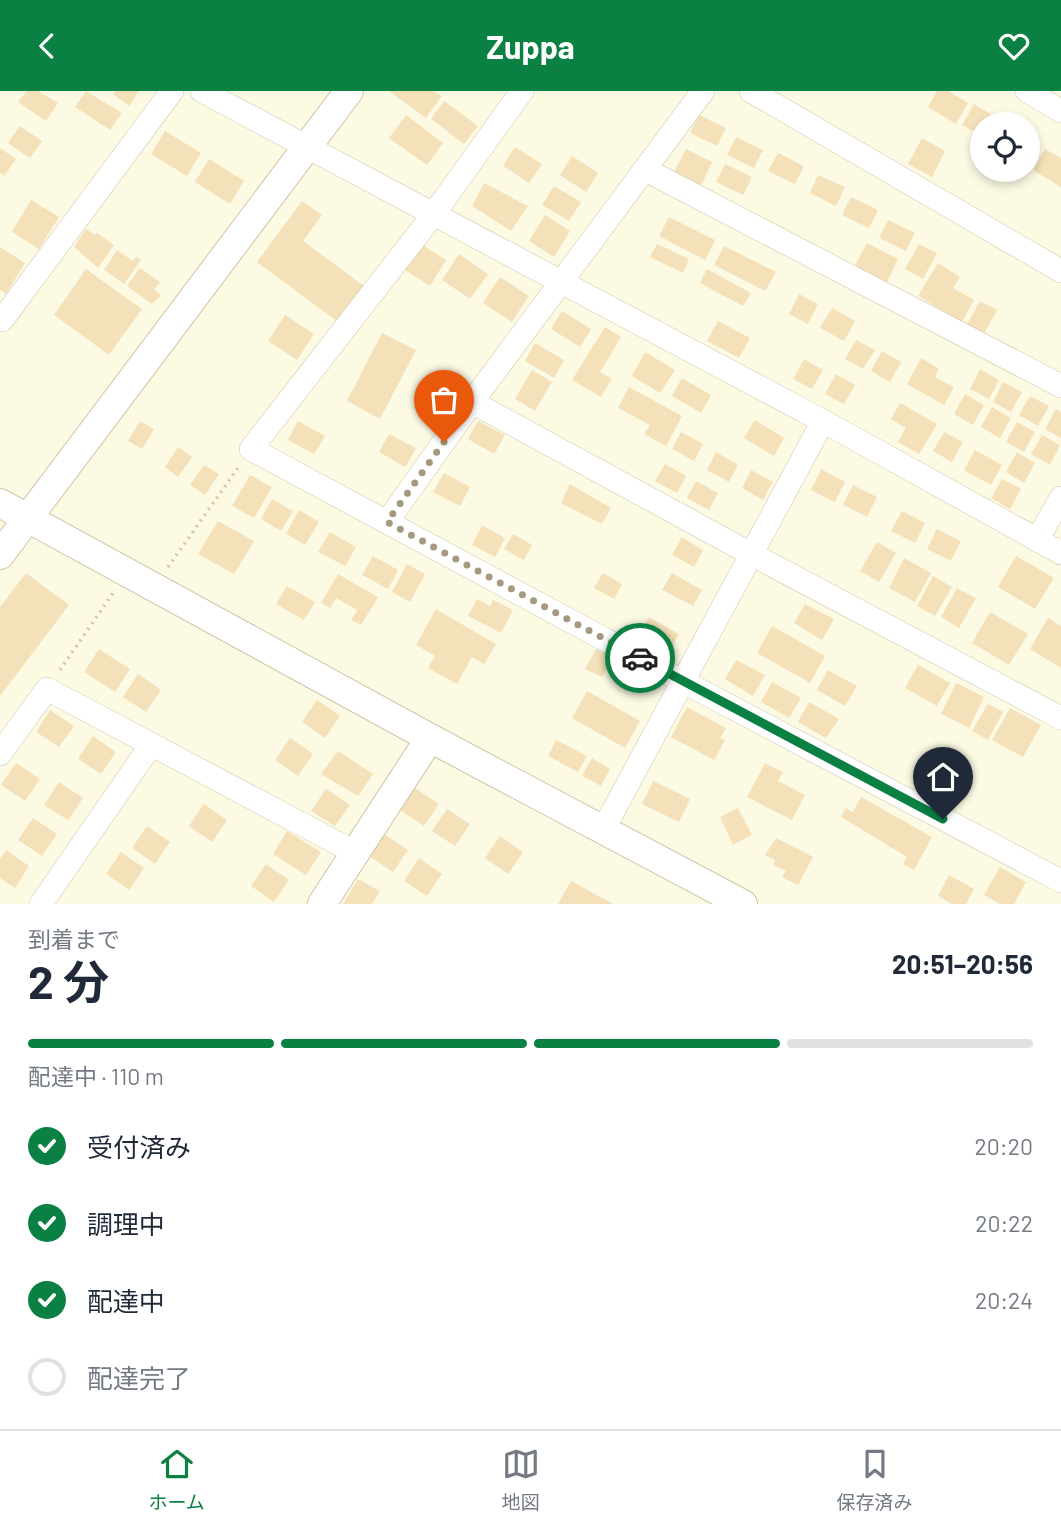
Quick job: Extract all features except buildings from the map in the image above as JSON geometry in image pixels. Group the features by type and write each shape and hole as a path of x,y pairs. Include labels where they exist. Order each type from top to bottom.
{"street":[{"path":"0,319 2,320 172,91"},
{"path":"202,91 823,421 1061,553"},
{"path":"0,555 349,91"},
{"path":"522,91 433,215 251,449 1061,881"},
{"path":"387,522 472,402 703,91"},
{"path":"751,91 1061,271"},
{"path":"1027,91 1061,111"},
{"path":"646,170 1061,386"},
{"path":"472,402 751,554 1061,717"},
{"path":"603,830 823,421"},
{"path":"1037,540 1061,498"},
{"path":"0,503 430,738 743,904"},
{"path":"0,754 47,689 356,853"},
{"path":"322,904 430,738"},
{"path":"41,904 151,745"}],"path":[{"path":"154,586 251,449"},
{"path":"47,689 127,571"}],"way so far":[{"path":"444,442 387,522 640,658"}],"route":[{"path":"640,658 943,819"}]}
